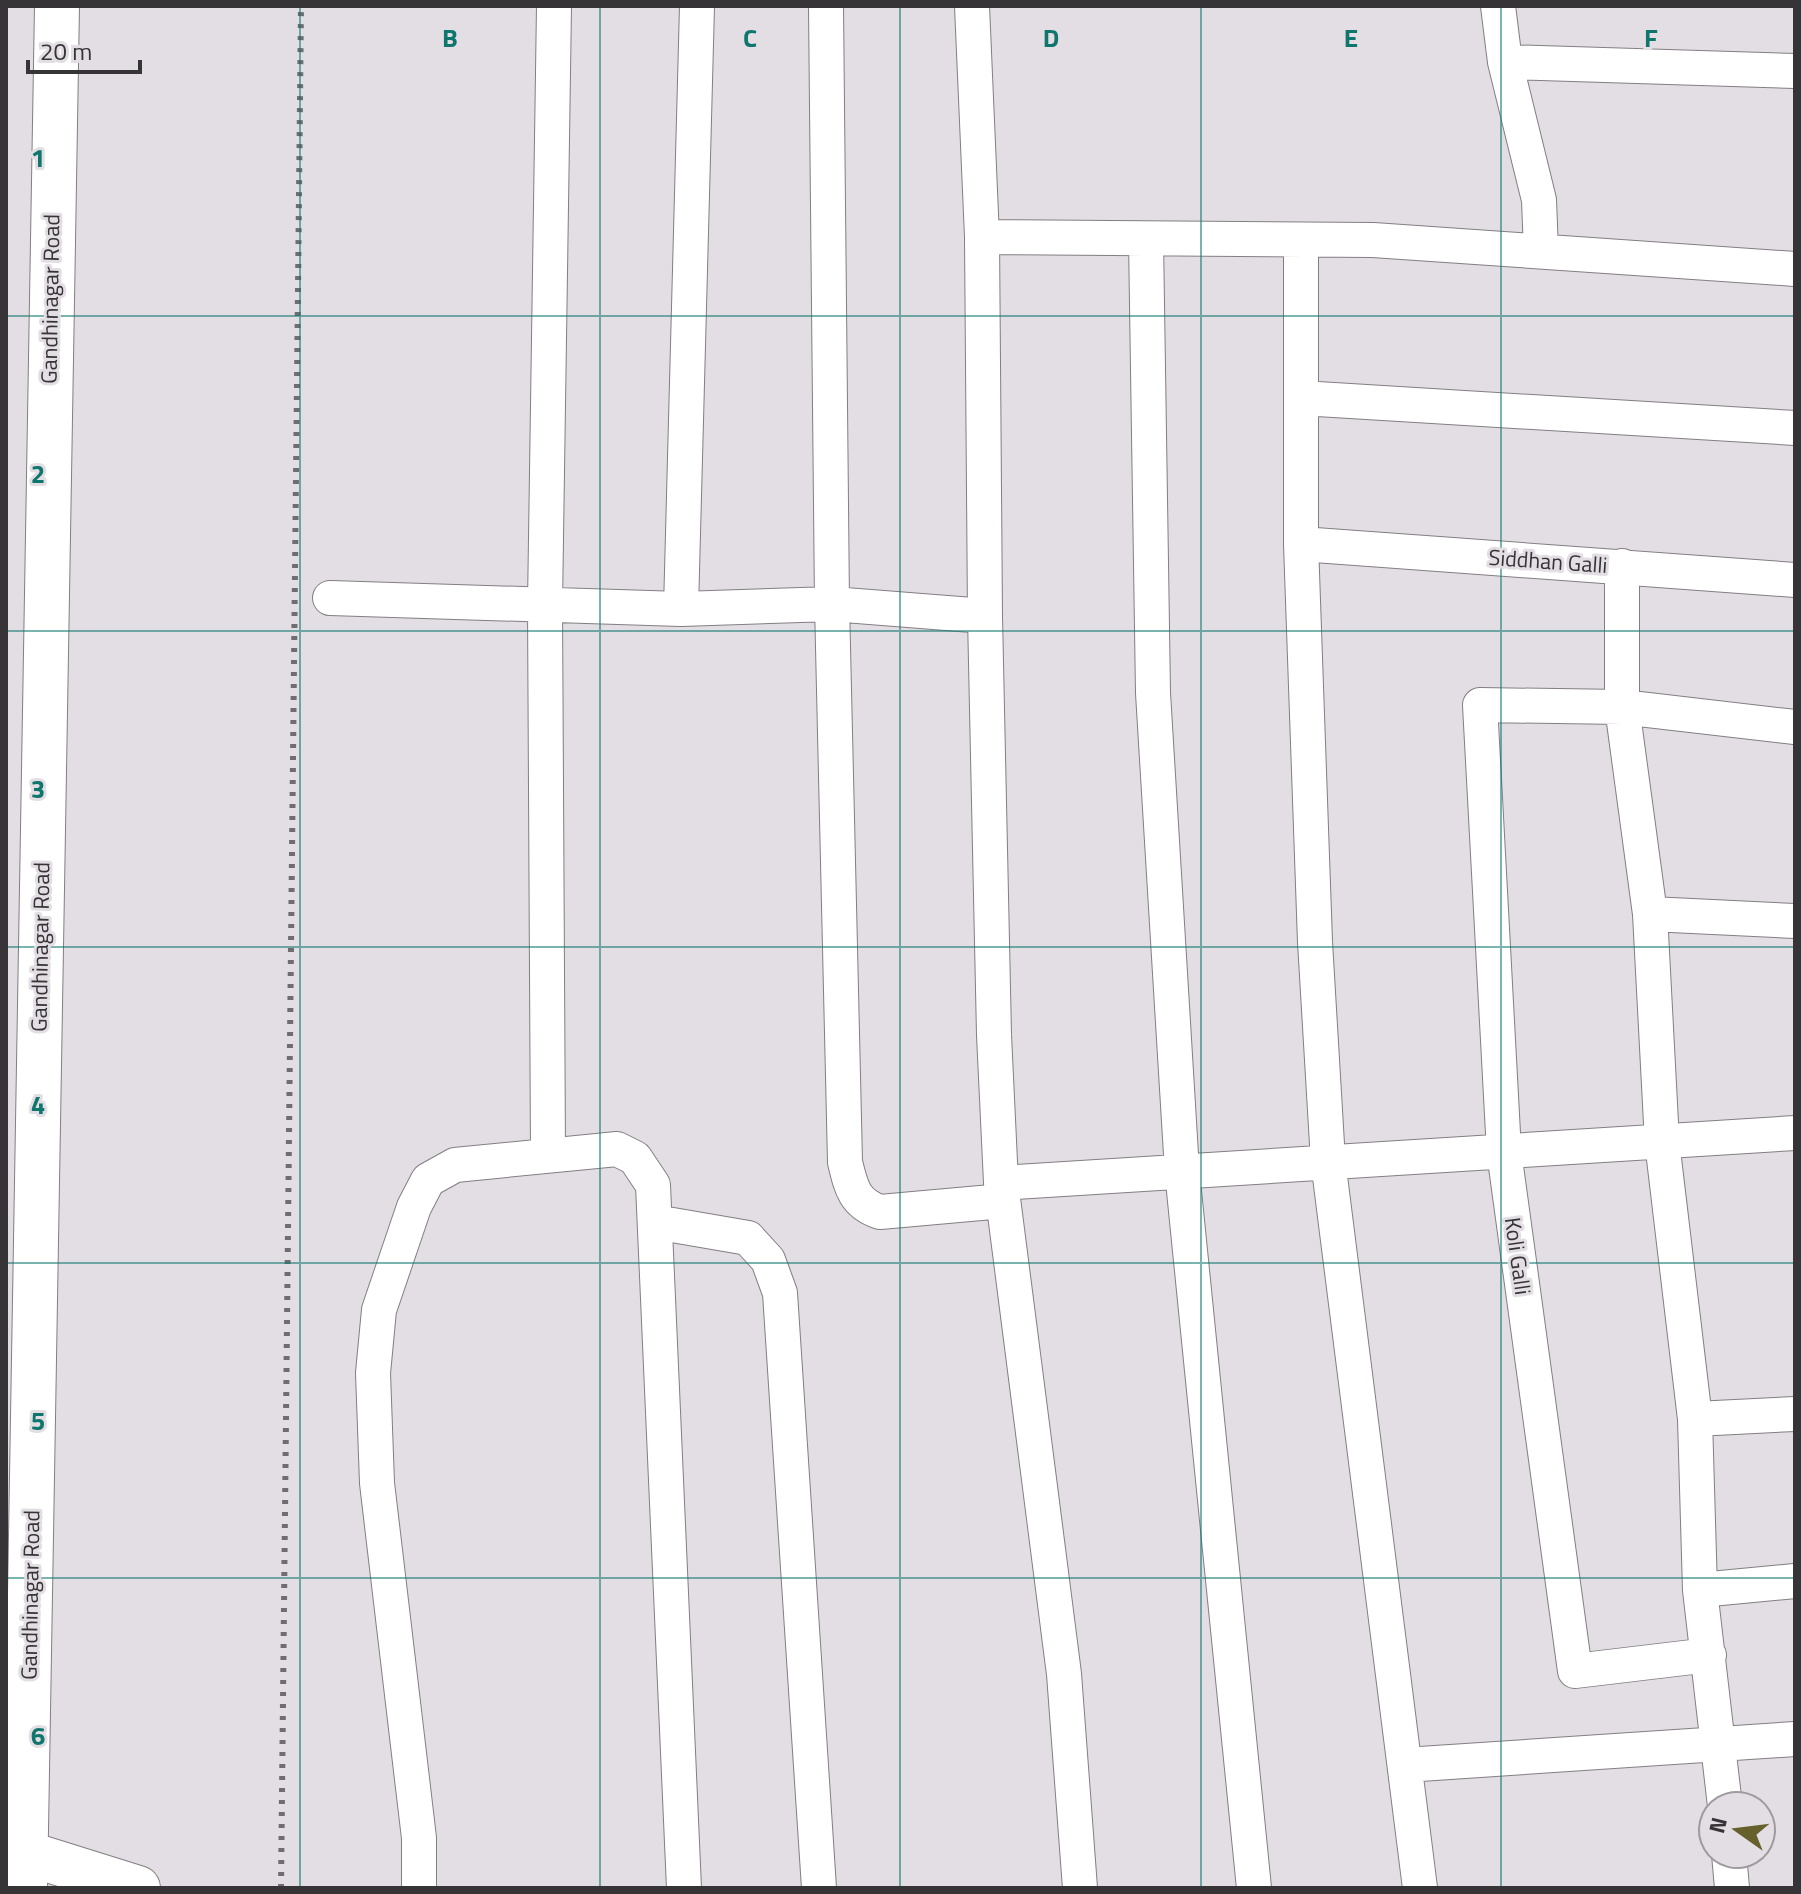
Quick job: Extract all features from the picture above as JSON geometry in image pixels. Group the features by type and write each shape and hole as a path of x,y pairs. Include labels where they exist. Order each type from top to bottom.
{"street":[{"name":"Gandhinagar Road","path":"19,1861 57,6"},
{"path":"548,1154 545,605 554,6"},
{"path":"681,609 697,6"},
{"path":"826,6 832,604 845,1162 851,1189 863,1206 880,1212 1002,1192 1182,1171 1795,1133"},
{"path":"972,6 982,237 985,616 994,1035 1002,1192 1064,1674 1080,1888"},
{"path":"1498,6 1505,62 1539,200 1541,251"},
{"path":"1505,62 1795,71"},
{"path":"982,237 1373,240 1795,269"},
{"path":"1146,239 1153,693 1182,1171 1254,1888"},
{"path":"1301,240 1301,544 1315,942 1328,1161 1420,1888"},
{"path":"1301,398 1795,428"},
{"name":"Siddhan Galli","path":"1301,544 1795,580"},
{"path":"1622,566 1622,707 1650,914 1662,1142 1695,1419 1700,1590 1724,1790"},
{"path":"330,598 681,609 832,604 985,616"},
{"name":"Koli Galli","path":"1622,707 1480,705 1504,1152 1575,1671 1709,1655"},
{"path":"1622,707 1795,727"},
{"path":"1650,914 1795,921"},
{"path":"419,1888 419,1838 377,1483 373,1373 379,1310 414,1207 428,1180 455,1165 617,1149 635,1158 653,1185 684,1888"},
{"path":"655,1222 748,1238 768,1260 780,1293 819,1888"},
{"path":"1695,1419 1795,1414"},
{"path":"1700,1590 1795,1581"},
{"path":"1405,1765 1795,1739"},
{"path":"19,1861 138,1888"}],"railway":[{"path":"281,1888 301,6"}]}
